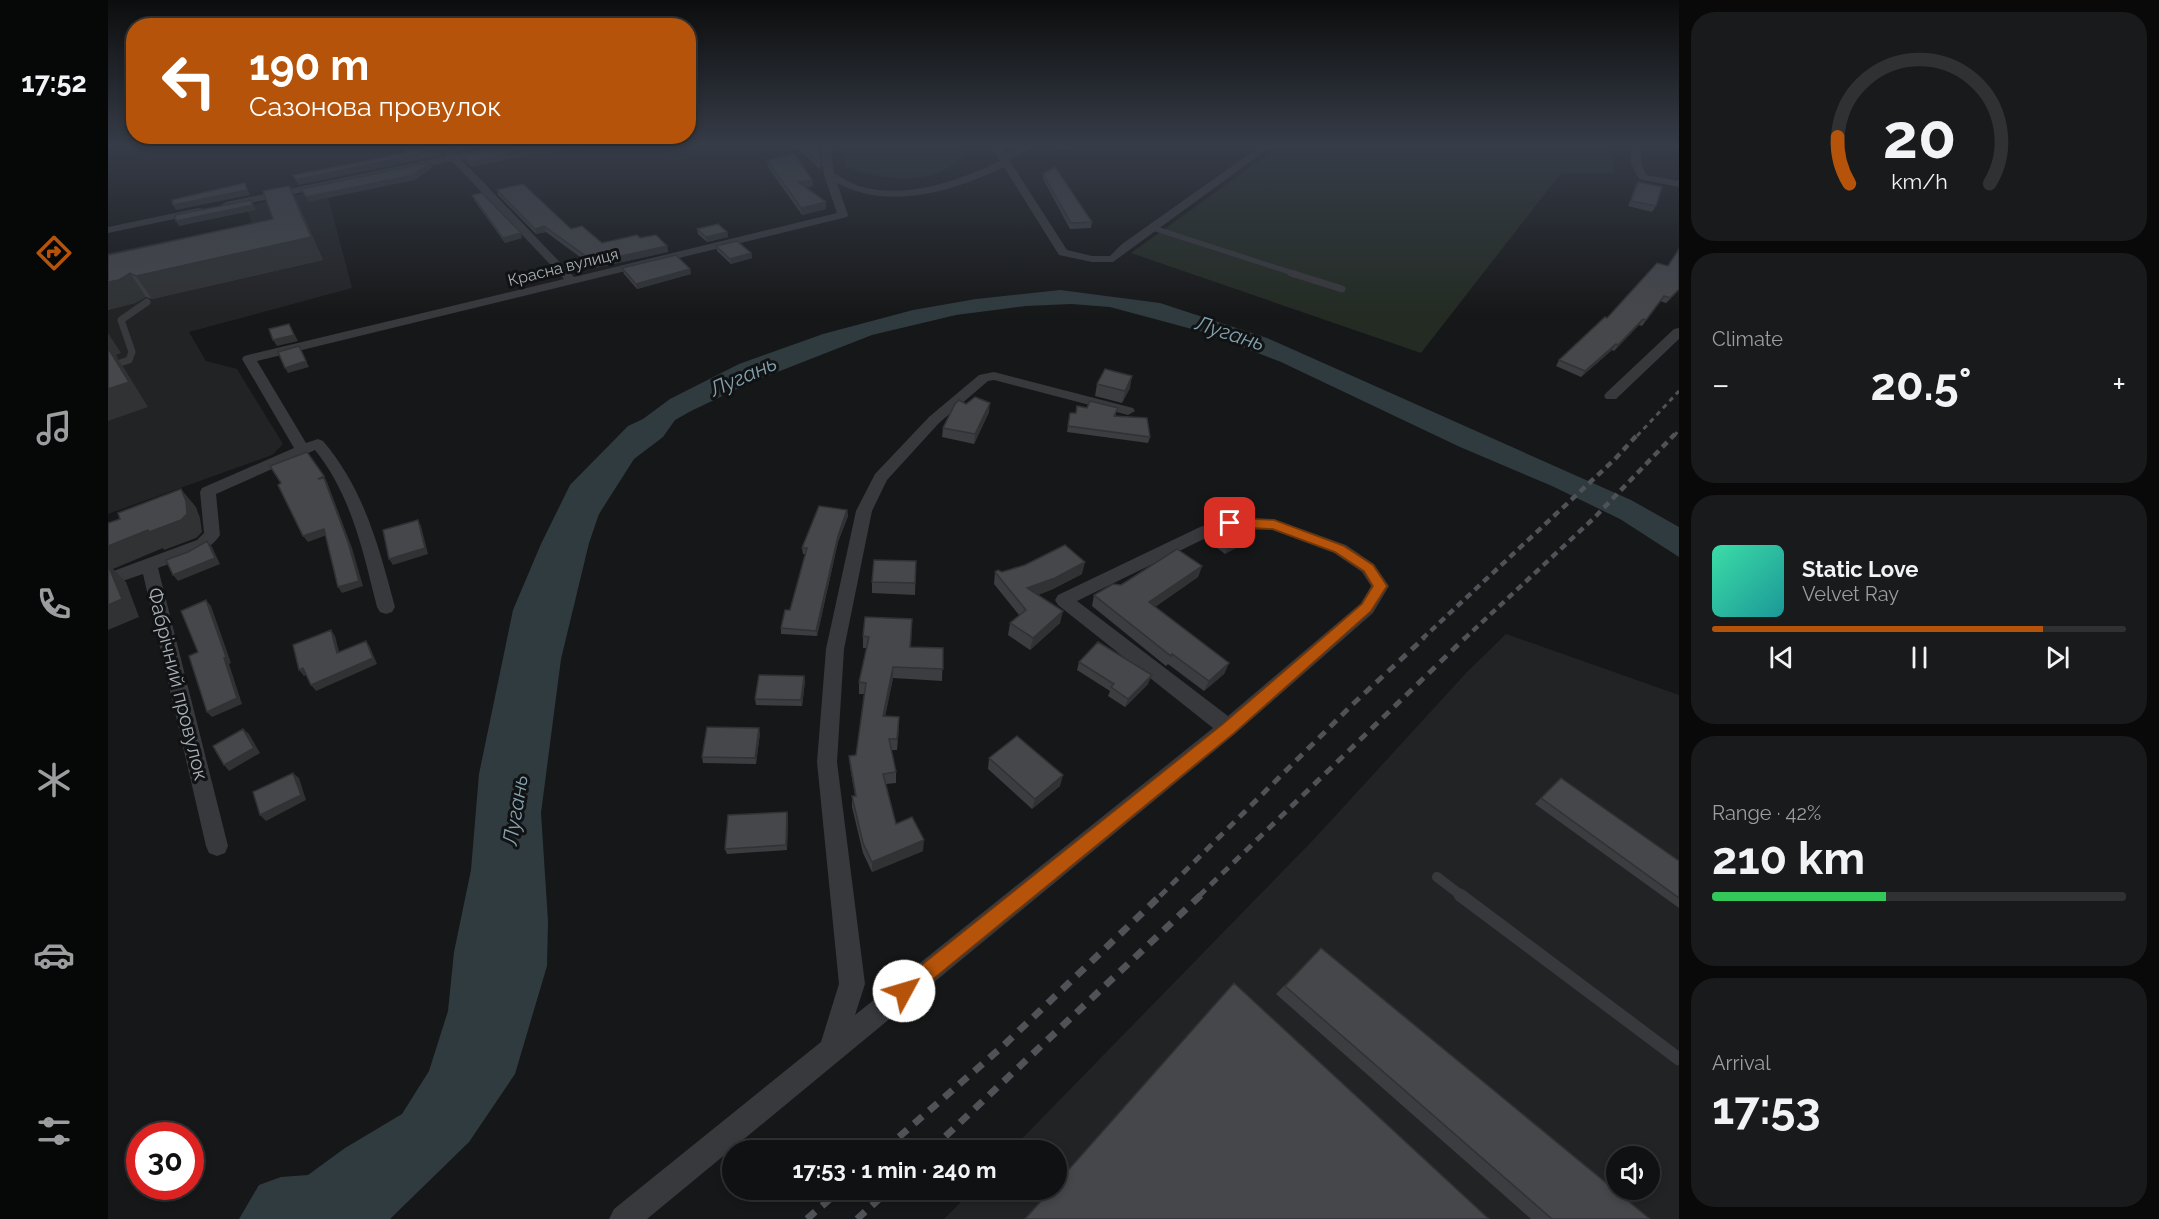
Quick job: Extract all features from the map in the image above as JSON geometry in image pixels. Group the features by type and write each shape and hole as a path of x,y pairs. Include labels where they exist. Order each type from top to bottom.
{"street":[{"path":"108,230 242,202"},
{"path":"497,202 573,282"},
{"name":"Красна вулиця","path":"303,450 249,359 843,215 839,202"},
{"path":"1031,202 1063,253 1092,259 1113,259 1126,246 1189,202"},
{"path":"1611,396 1679,332"},
{"path":"832,1049 852,984 827,762 835,649 864,511 880,478 934,420 984,378 994,376 1128,411"},
{"path":"149,565 203,544 212,535 208,492 318,444 332,459 353,495 386,607"},
{"path":"624,1219 1228,728 1366,608 1380,586 1368,568 1340,549 1274,525 1230,523 1206,531 1064,600 1228,728"},
{"name":"Фабрічний провулок","path":"108,580 149,565 216,846"}],"lane":[{"path":"1153,228 1342,288"},
{"path":"108,367 129,360 132,352 121,320 147,302"},
{"path":"1437,877 1679,1059"}],"shaded area":[{"path":"265,202 329,202 352,288 189,332 206,361 237,369 283,444 272,455 108,514 108,253 252,223 246,206"},
{"path":"1202,202 1539,202 1421,353 1131,253"},
{"path":"1506,634 1679,695 1679,1219 944,1219 963,1200 1067,1200 1067,1140 1021,1140 1316,837 1467,672"}],"water":[{"name":"Лугань","path":"1060,290 1160,303 1267,338 1631,500 1679,527 1679,557 1620,519 1552,486 1460,447 1281,362 1203,332 1110,307 1071,304 1026,306 956,315 872,335 754,381 675,420 663,437 634,459 599,514 589,543 561,659 541,813 548,921 547,966 515,1074 469,1142 390,1219 239,1219 259,1185 281,1177 308,1175 345,1148 402,1114 429,1071 448,1011 454,952 471,870 479,774 513,610 541,544 570,485 628,426 643,419 670,399 739,364 823,334 913,310 976,299"}],"building":[{"path":"172,202 188,202 173,205"},
{"path":"241,202 252,202 253,205 176,221 175,215"},
{"path":"267,202 296,202 311,237 136,276 130,273 119,280 108,282 108,255 273,219"},
{"path":"477,202 491,202 521,233 503,238"},
{"path":"509,202 542,202 571,229 582,226 602,243 637,235 640,238 656,235 667,246 594,262 544,226 535,229"},
{"path":"797,202 826,202 801,208"},
{"path":"1059,202 1078,202 1092,222 1071,223"},
{"path":"1635,202 1657,202 1656,206"},
{"path":"718,224 727,232 706,237 697,229"},
{"path":"737,241 751,253 730,259 716,246"},
{"path":"1679,249 1679,289 1670,298 1664,296 1646,320 1643,319 1618,345 1616,344 1585,371 1559,360 1605,317 1607,318 1657,263 1668,266"},
{"path":"676,255 690,269 636,284 622,268"},
{"path":"289,324 294,335 273,340 269,329"},
{"path":"299,346 306,361 285,368 278,352"},
{"path":"108,348 129,382 108,389"},
{"path":"1105,369 1132,376 1125,391 1097,384"},
{"path":"975,397 990,403 975,434 943,428 959,400 966,404"},
{"path":"1090,401 1118,408 1114,416 1147,418 1150,437 1068,426 1070,413 1076,413 1077,406 1087,408"},
{"path":"307,452 324,476 318,479 324,478 348,542 359,581 338,587 324,529 303,536 278,485 281,483 270,466"},
{"path":"181,489 186,501 187,514 181,520 108,546 108,523 120,519 118,513"},
{"path":"819,506 847,510 838,536 816,631 781,628 785,610 790,610 807,548 802,548"},
{"path":"418,520 425,548 389,559 383,530"},
{"path":"1230,527 1245,538 1228,548 1210,535"},
{"path":"207,541 215,558 173,575 166,560 188,552"},
{"path":"1065,545 1085,562 1055,578 1027,588 1063,611 1033,638 1010,623 1026,610 995,572 1025,565"},
{"path":"1177,549 1202,566 1149,602 1229,663 1209,681 1172,654 1171,656 1094,595 1113,584 1121,585"},
{"path":"874,560 916,561 915,583 872,582"},
{"path":"108,565 122,599 108,605"},
{"path":"206,600 226,657 224,658 237,698 207,712 189,656 198,652 181,611"},
{"path":"865,617 912,619 910,647 943,648 943,669 893,667 883,716 899,717 897,739 889,739 896,772 883,774 896,824 912,817 924,840 872,862 863,843 852,796 856,796 849,756 856,755 866,683 859,682 869,637 863,636"},
{"path":"331,630 337,653 366,641 373,658 311,685 303,668 299,670 293,645"},
{"path":"1098,642 1152,675 1128,699 1111,687 1114,684 1079,662"},
{"path":"759,675 804,676 801,700 755,699"},
{"path":"707,727 759,728 755,758 702,757"},
{"path":"243,729 254,748 224,765 213,746"},
{"path":"1017,736 1063,775 1035,799 989,758"},
{"path":"293,773 301,795 260,815 253,792"},
{"path":"1561,778 1679,861 1679,898 1541,798"},
{"path":"787,812 786,845 725,849 728,815"},
{"path":"1321,948 1606,1183 1606,1200 1627,1200 1650,1219 1552,1219 1285,986"},
{"path":"1234,983 1489,1219 1025,1219 1042,1200 1067,1200 1067,1172"}],"railway":[{"path":"1637,436 1679,391"},
{"path":"1674,436 1679,430"},
{"path":"1422,639 1615,459 1638,434"},
{"path":"1464,639 1594,518 1675,434"},
{"path":"1160,896 1354,703 1424,638"},
{"path":"1199,896 1465,638"},
{"path":"895,1140 1003,1046 1161,895"},
{"path":"942,1140 1201,895"},
{"path":"807,1219 829,1200"},
{"path":"857,1219 878,1200"}],"route":[{"path":"904,991 1228,728 1366,608 1380,586 1368,568 1340,549 1274,525 1230,523"}]}
